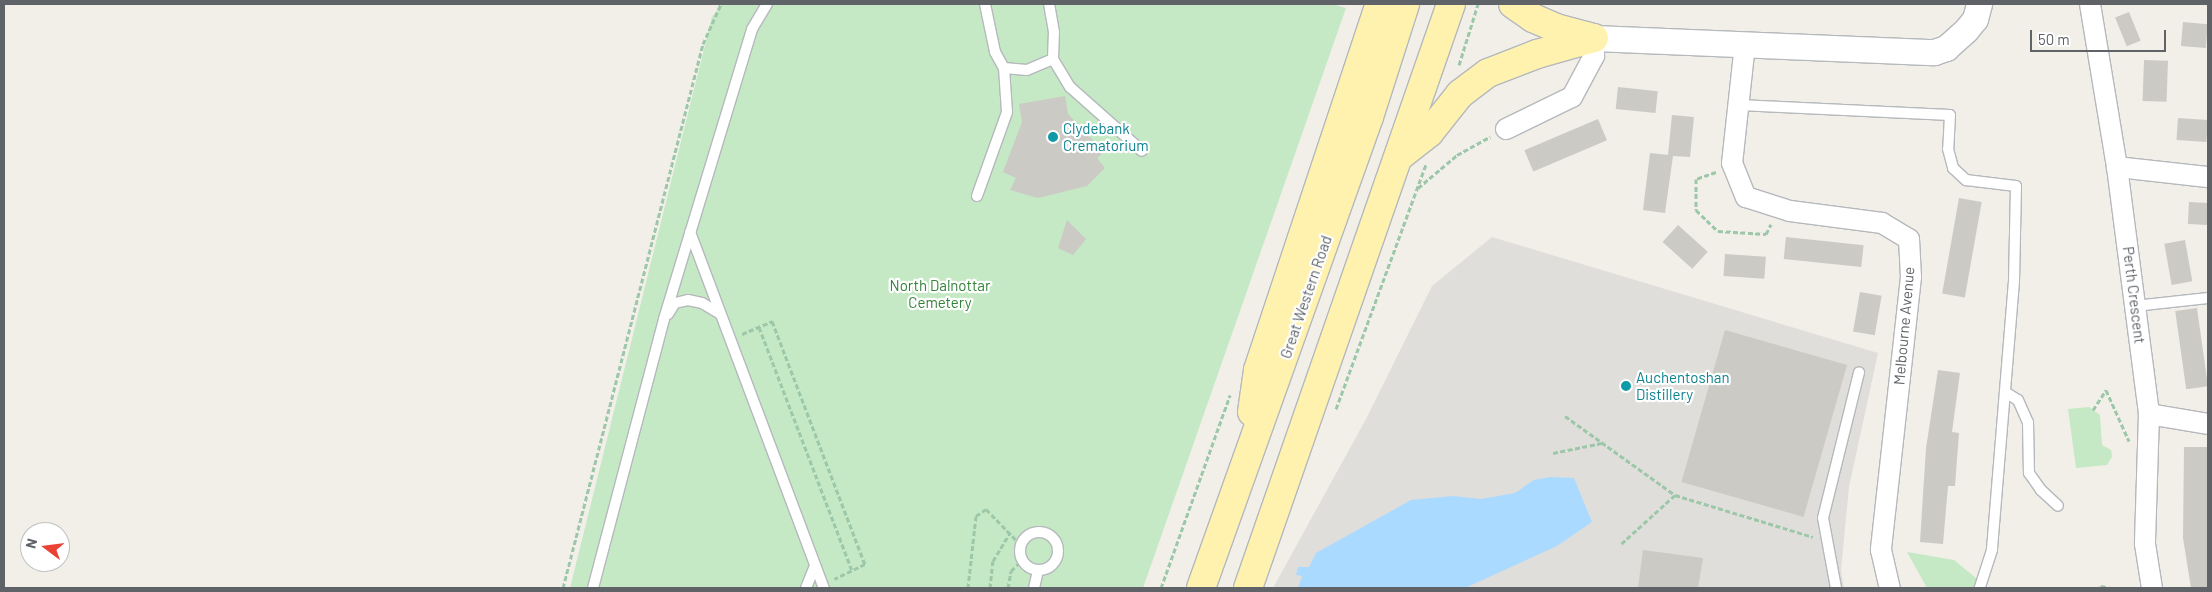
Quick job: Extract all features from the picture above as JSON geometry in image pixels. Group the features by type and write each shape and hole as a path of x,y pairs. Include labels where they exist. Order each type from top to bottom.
{"main road":[{"path":"1245,464 1258,370 1380,4"},
{"name":"Great Western Road","path":"1201,588 1369,117 1405,4"},
{"path":"1248,588 1401,155 1451,4"},
{"path":"1513,4 1533,18 1556,28 1594,38"},
{"path":"1401,155 1429,133 1460,94 1488,73 1506,65 1594,38"}],"street":[{"path":"1506,129 1572,97 1594,56 1594,38 1934,52 1946,48 1966,30 1975,19 1979,4"},
{"name":"Perth Crescent","path":"2090,4 2117,167 2149,414 2145,544 2152,588"},
{"name":"Melbourne Avenue","path":"1744,44 1732,163 1746,197 1774,206 1882,223 1909,239 1911,277 1881,550 1890,588"},
{"path":"2117,167 2208,177"},
{"path":"2149,414 2208,424"}],"lane":[{"path":"593,588 664,320 690,232 752,29 768,4"},
{"path":"978,196 1007,112 1004,68 995,52 985,4"},
{"path":"1049,4 1054,32 1053,59 1070,87 1142,151"},
{"path":"1004,68 1027,70 1053,59"},
{"path":"1739,105 1950,114 1948,149 1953,168 1966,180 2016,186 2014,281 1992,550 1980,588"},
{"path":"690,232 823,586"},
{"path":"2135,306 2208,298"},
{"path":"664,320 675,304 688,300 702,303 720,314"},
{"path":"1836,588 1823,518 1826,497 1859,372"},
{"path":"2005,392 2018,400 2026,416 2029,473 2041,490 2058,506"},
{"path":"1038,532 1055,539 1057,557 1050,567 1038,570 1022,560 1021,544 1027,536 1038,532"},
{"path":"806,588 815,566"},
{"path":"1034,588 1038,570"}],"path":[{"path":"563,588 703,44 721,4"},
{"path":"1460,94 1455,78 1478,4"},
{"path":"1416,190 1457,155 1506,129"},
{"path":"1334,414 1352,371 1428,161"},
{"path":"1736,172 1707,173 1696,179 1696,210 1718,231 1766,234 1771,230 1774,206"},
{"path":"730,339 772,322 865,564 823,586"},
{"path":"759,327 852,570"},
{"path":"2093,410 2106,390 2123,432 2136,451 2148,458"},
{"path":"1565,416 1675,495 1828,542"},
{"path":"1554,453 1602,443"},
{"path":"1622,544 1675,495"},
{"path":"968,588 976,516 986,509 1021,544"},
{"path":"990,588 993,561 1010,533"},
{"path":"1008,588 1012,571 1022,560"},
{"path":"2100,588 2101,586 2111,588"}],"shaded area":[{"name":"Auchentoshan Distillery","path":"1492,237 1878,353 1849,487 1841,570 1844,588 1273,588 1366,419 1432,286"}],"green space":[{"name":"North Dalnottar Cemetery","path":"722,4 1332,4 1346,8 1143,588 570,588 712,17"},
{"path":"2089,407 2100,415 2102,445 2111,450 2112,457 2107,465 2076,468 2068,409"},
{"path":"1907,552 1954,560 1988,588 1927,588"}],"water":[{"path":"1550,477 1574,478 1592,522 1557,546 1465,588 1298,588 1302,576 1296,575 1298,567 1309,567 1316,553 1411,500 1453,496 1481,499 1515,493 1534,480"}],"building":[{"path":"2129,12 2141,41 2127,46 2115,18"},
{"path":"2183,22 2208,24 2206,48 2181,46"},
{"path":"2144,60 2168,61 2167,102 2143,101"},
{"path":"1618,87 1658,91 1655,113 1616,109"},
{"name":"Clydebank Crematorium","path":"1065,96 1068,114 1104,152 1097,158 1105,168 1087,186 1038,198 1010,190 1016,178 1003,172 1022,122 1019,104"},
{"path":"1672,115 1694,117 1690,157 1673,156 1665,213 1643,210 1650,153 1668,155"},
{"path":"2178,118 2208,120 2206,142 2176,140"},
{"path":"1598,119 1607,140 1533,171 1524,150"},
{"path":"1959,198 1982,202 1965,298 1942,294"},
{"path":"2189,202 2208,203 2207,225 2188,224"},
{"path":"1067,220 1086,239 1073,255 1058,248"},
{"path":"1678,225 1708,252 1692,269 1663,242"},
{"path":"1786,237 1864,245 1861,267 1784,259"},
{"path":"2185,240 2192,281 2172,285 2164,244"},
{"path":"1725,254 1766,257 1764,279 1723,276"},
{"path":"1860,292 1882,296 1875,335 1853,331"},
{"path":"2197,308 2208,386 2186,389 2175,311"},
{"path":"1725,330 1847,365 1804,517 1681,482"},
{"path":"1938,370 1960,373 1952,432 1959,433 1955,486 1948,486 1943,544 1920,542 1926,448"},
{"path":"2184,447 2207,447 2208,588 2191,588 2183,538"},
{"path":"1643,550 1703,558 1698,588 1638,588"}],"place":[{"name":"Clydebank Crematorium","path":"1053,137"},
{"name":"Auchentoshan Distillery","path":"1626,386"}]}
